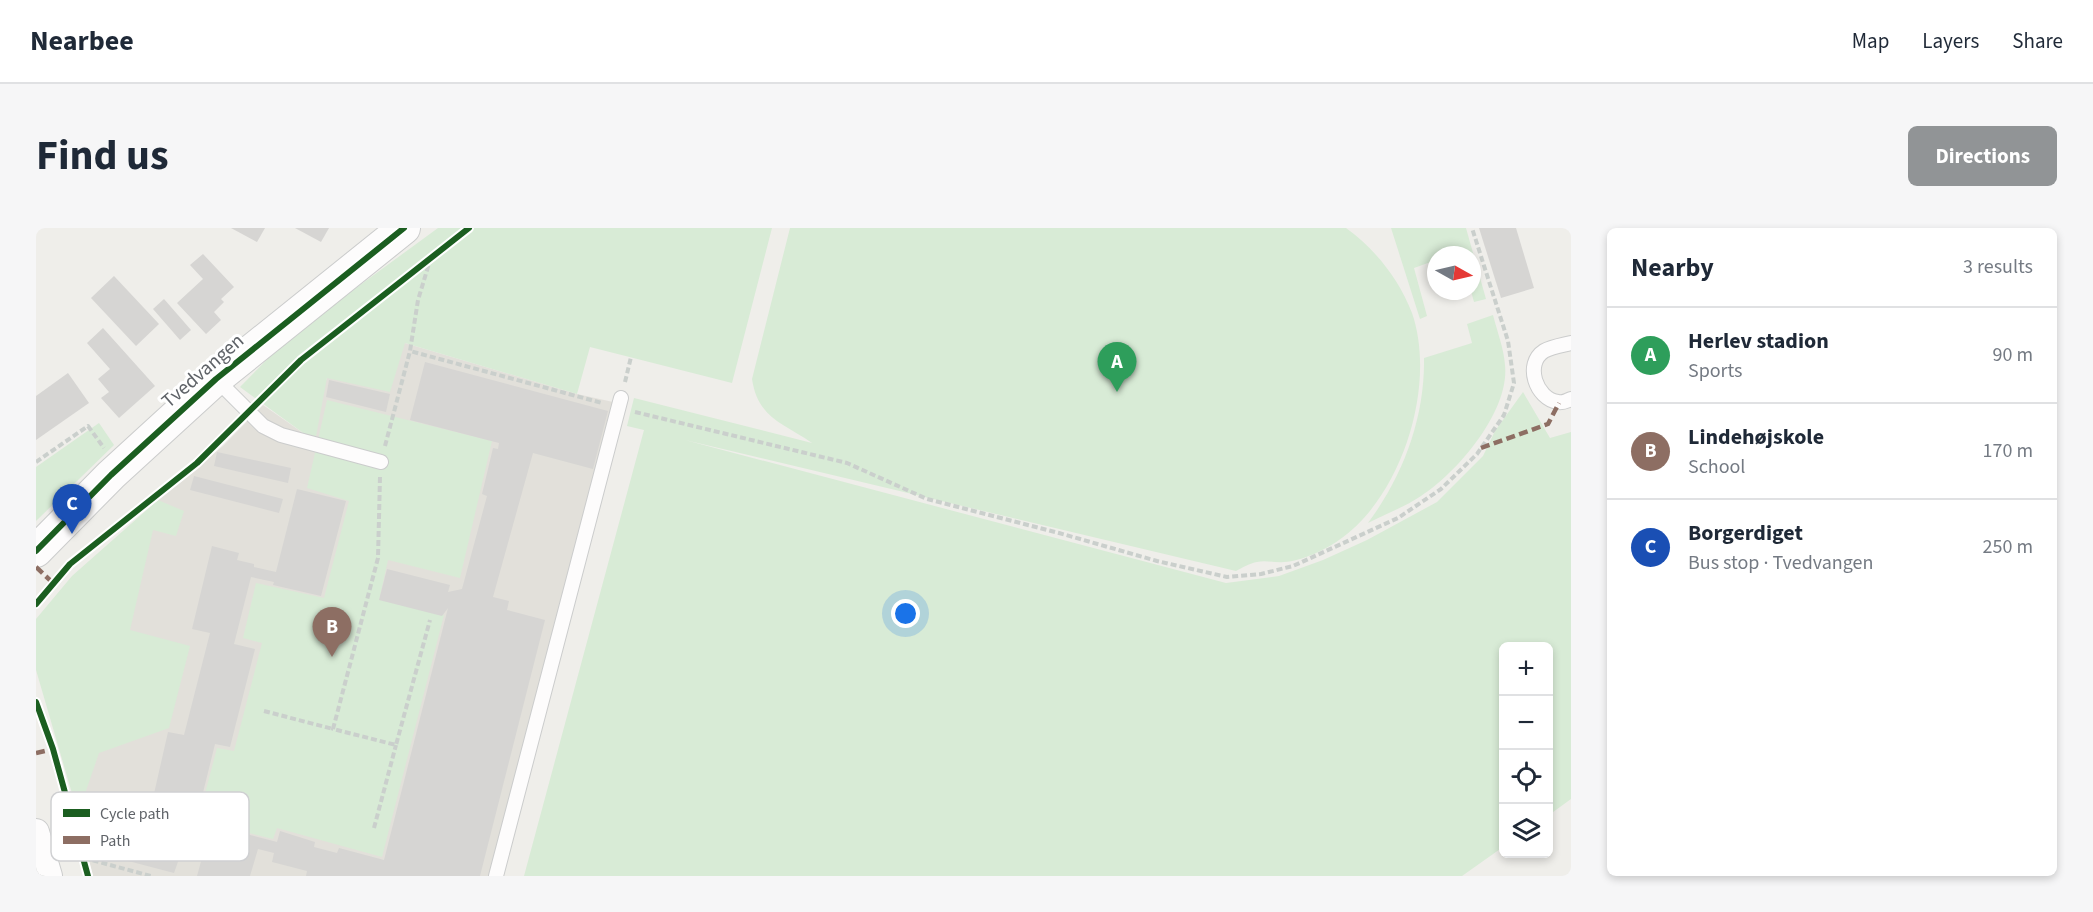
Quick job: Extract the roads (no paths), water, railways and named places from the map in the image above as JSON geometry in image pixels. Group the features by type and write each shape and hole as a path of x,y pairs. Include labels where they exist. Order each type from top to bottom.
{"street":[{"name":"Tvedvangen","path":"36,551 118,468 216,380 404,228"},
{"path":"36,832 49,876"}],"lane":[{"path":"1571,343 1543,351 1536,362 1534,376 1538,388 1546,398 1559,403 1571,399"},
{"path":"216,380 263,426 281,435 381,462"},
{"path":"496,876 620,403"}],"place":[{"name":"Herlev stadion","path":"1117,392"},
{"name":"Borgerdiget","path":"72,534"},
{"name":"Lindehøjskole","path":"332,657"}]}
